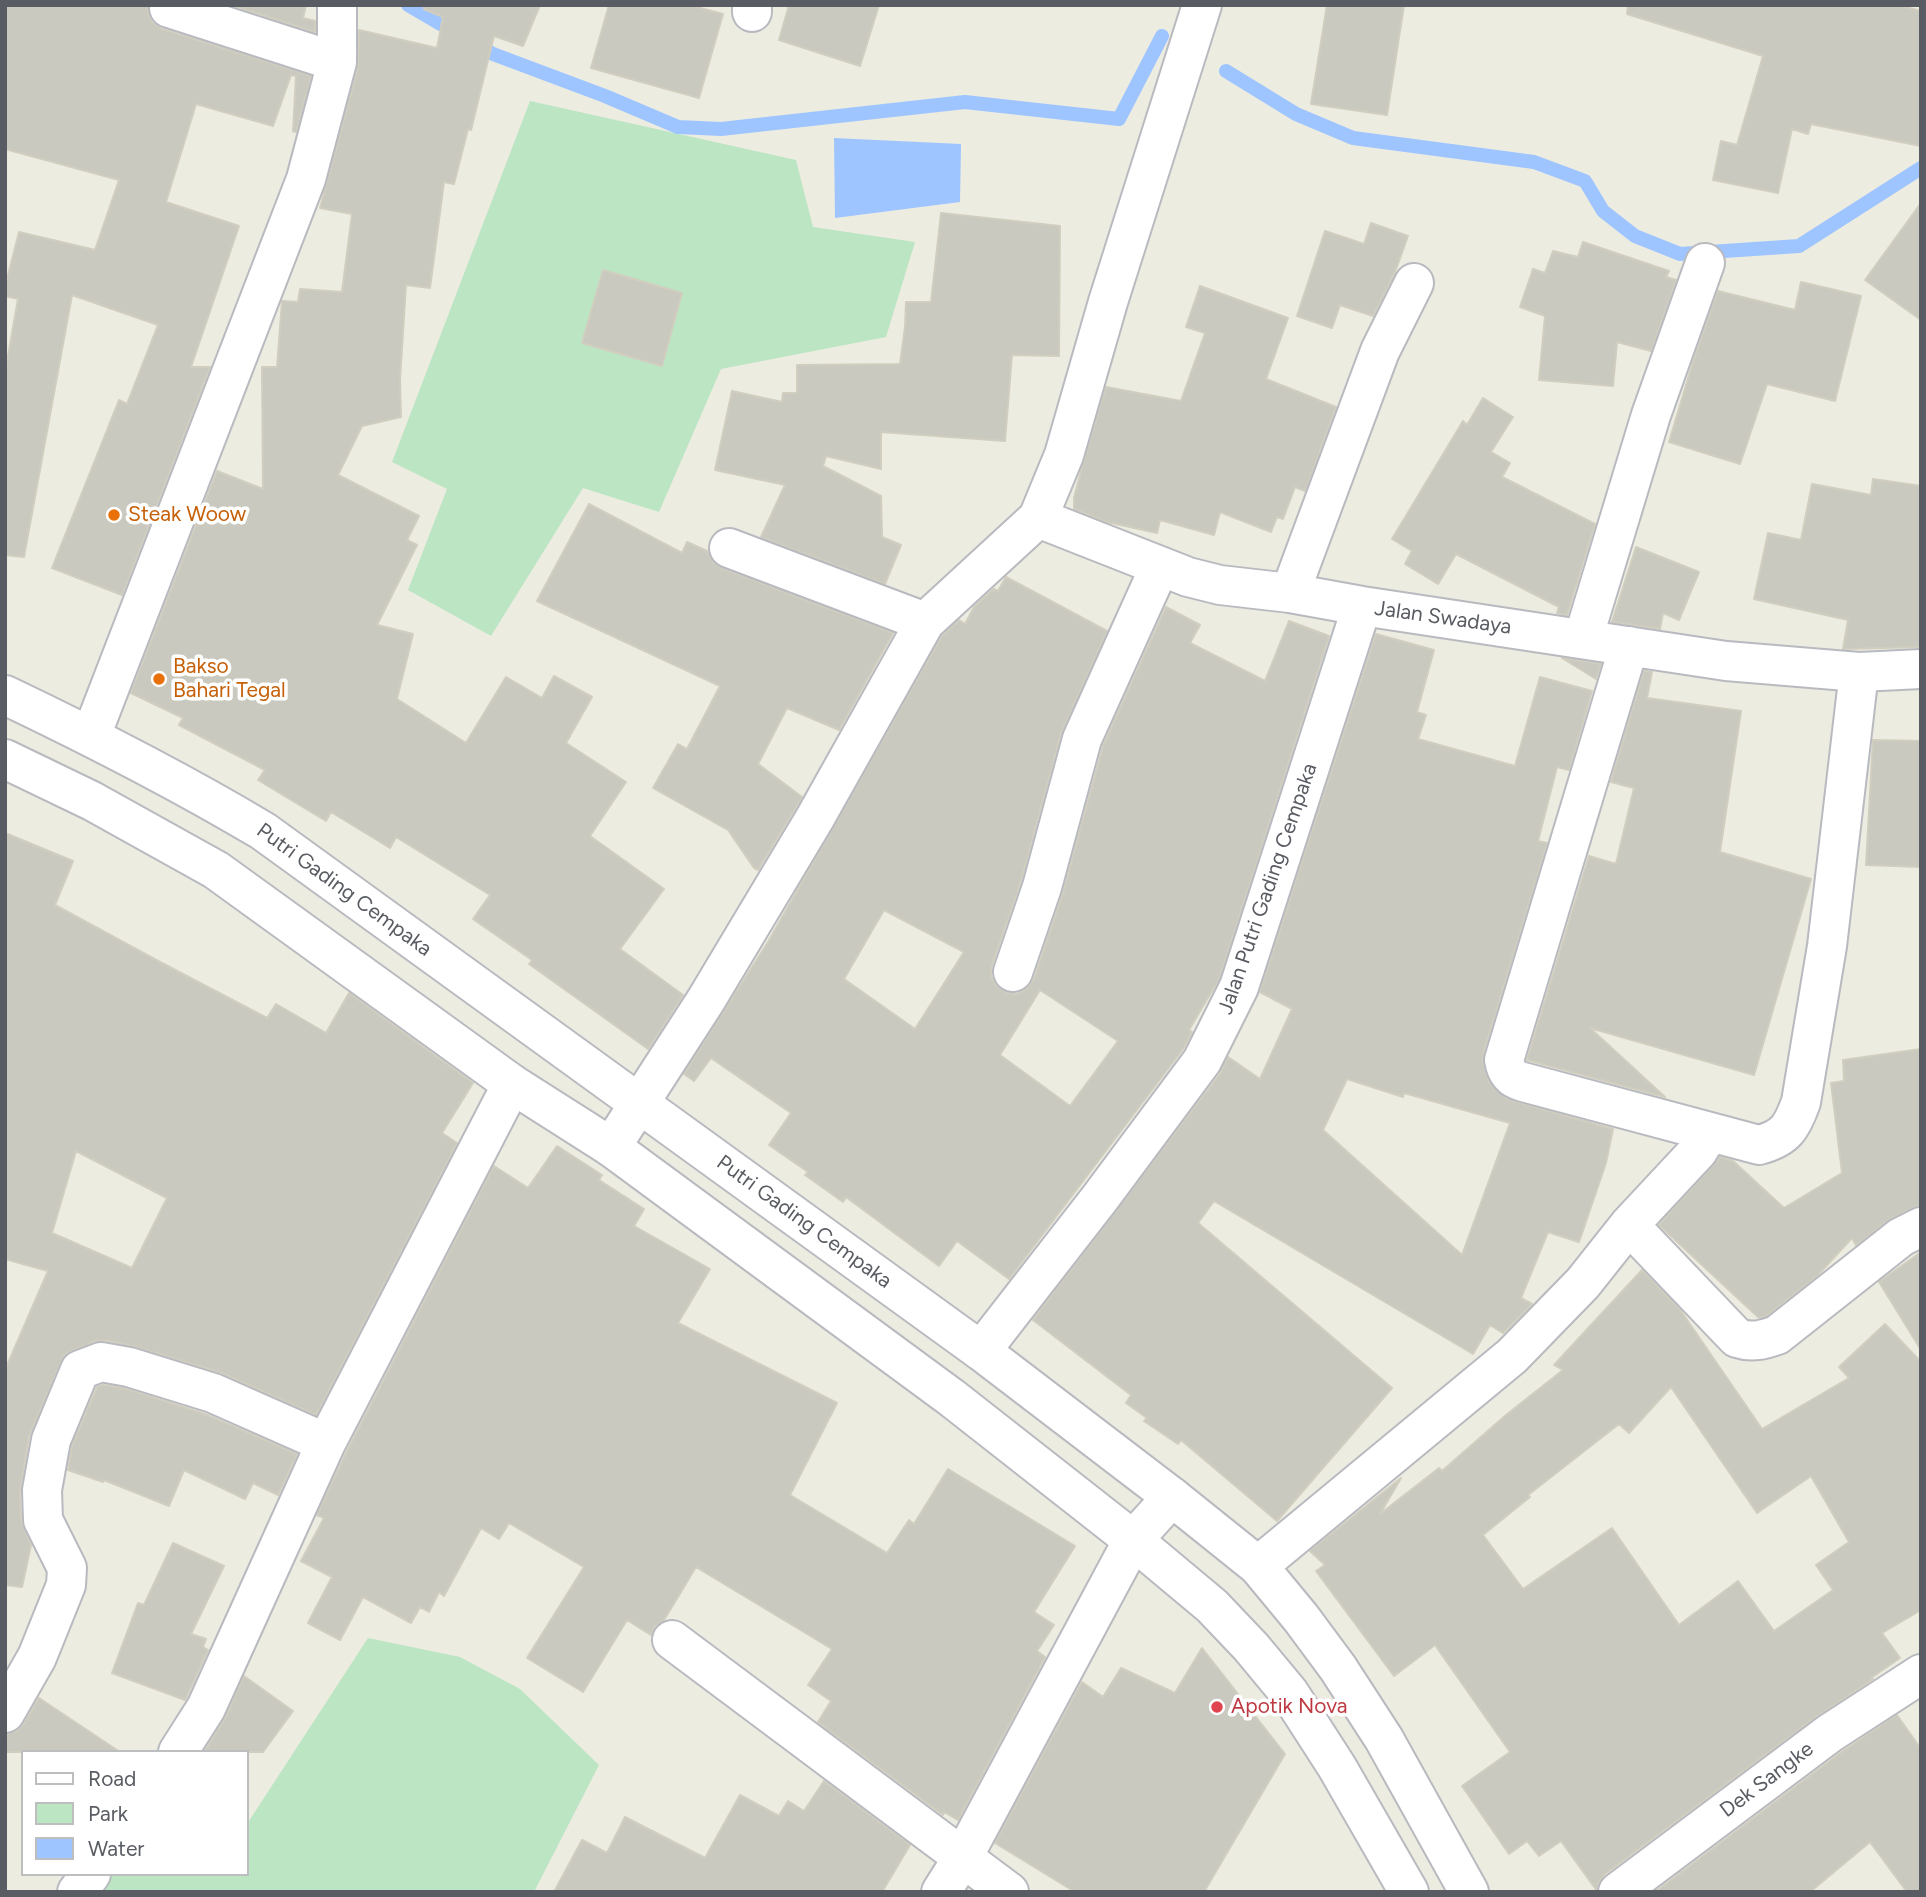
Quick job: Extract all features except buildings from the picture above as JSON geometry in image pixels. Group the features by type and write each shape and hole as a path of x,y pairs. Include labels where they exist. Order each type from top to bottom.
{"street":[{"path":"611,1147 706,1000 816,818 925,622 1038,518 1065,455 1108,302 1202,5"},
{"path":"169,8 337,62"},
{"path":"91,736 306,179 337,62 338,13"},
{"path":"1583,639 1651,415 1705,262"},
{"path":"1290,593 1380,351 1414,284"},
{"name":"Jalan Swadaya","path":"1038,518 1188,577 1220,584 1726,661 1859,672 1921,669"},
{"path":"729,548 925,622"},
{"path":"1013,972 1042,887 1082,739 1160,566"},
{"name":"Jalan Putri Gading Cempaka","path":"981,1351 1202,1061 1226,1016 1239,987 1362,606"},
{"path":"1629,646 1504,1060 1505,1068 1516,1080 1759,1146 1782,1136 1792,1124 1801,1102 1827,946 1859,672"},
{"name":"Putri Gading Cempaka","path":"5,695 91,736 263,831 981,1351 1258,1566 1338,1668 1384,1739 1469,1892"},
{"path":"5,759 92,801 216,870 512,1084 611,1147 952,1398 1133,1540 1212,1606 1290,1694 1337,1767 1409,1892"},
{"path":"179,1750 206,1709 326,1443 512,1084"},
{"path":"1258,1566 1513,1356 1583,1283 1629,1225 1698,1151 1709,1133"},
{"path":"1629,1225 1737,1338 1748,1341 1777,1335 1901,1237 1921,1227"},
{"path":"5,1713 37,1657 66,1585 67,1568 43,1520 42,1490 51,1440 80,1370 101,1362 129,1367 213,1394 326,1443"},
{"path":"941,1892 963,1857 1133,1540 1172,1497"},
{"path":"672,1640 1009,1892"},
{"name":"Dek Sangke","path":"1618,1892 1830,1733 1921,1674"},
{"path":"78,1892 90,1876"}],"green space":[{"path":"530,101 796,160 813,227 915,242 886,337 721,369 659,512 583,488 491,636 408,590 447,489 392,462"},
{"path":"368,1638 460,1657 520,1689 599,1765 534,1892 88,1892 101,1876 248,1876 248,1822"}],"water":[{"path":"834,138 961,144 960,202 835,218"}],"waterway":[{"path":"408,5 456,33"},
{"path":"474,43 493,54 678,127 721,129 965,102 1119,119 1162,36"},
{"path":"1226,71 1296,114 1353,138 1534,162 1585,181 1603,211 1635,236 1680,254 1799,246 1921,168"}],"place":[{"name":"Steak Woow","path":"114,515"},
{"name":"Bakso Bahari Tegal","path":"159,679"},
{"name":"Apotik Nova","path":"1217,1707"}]}
